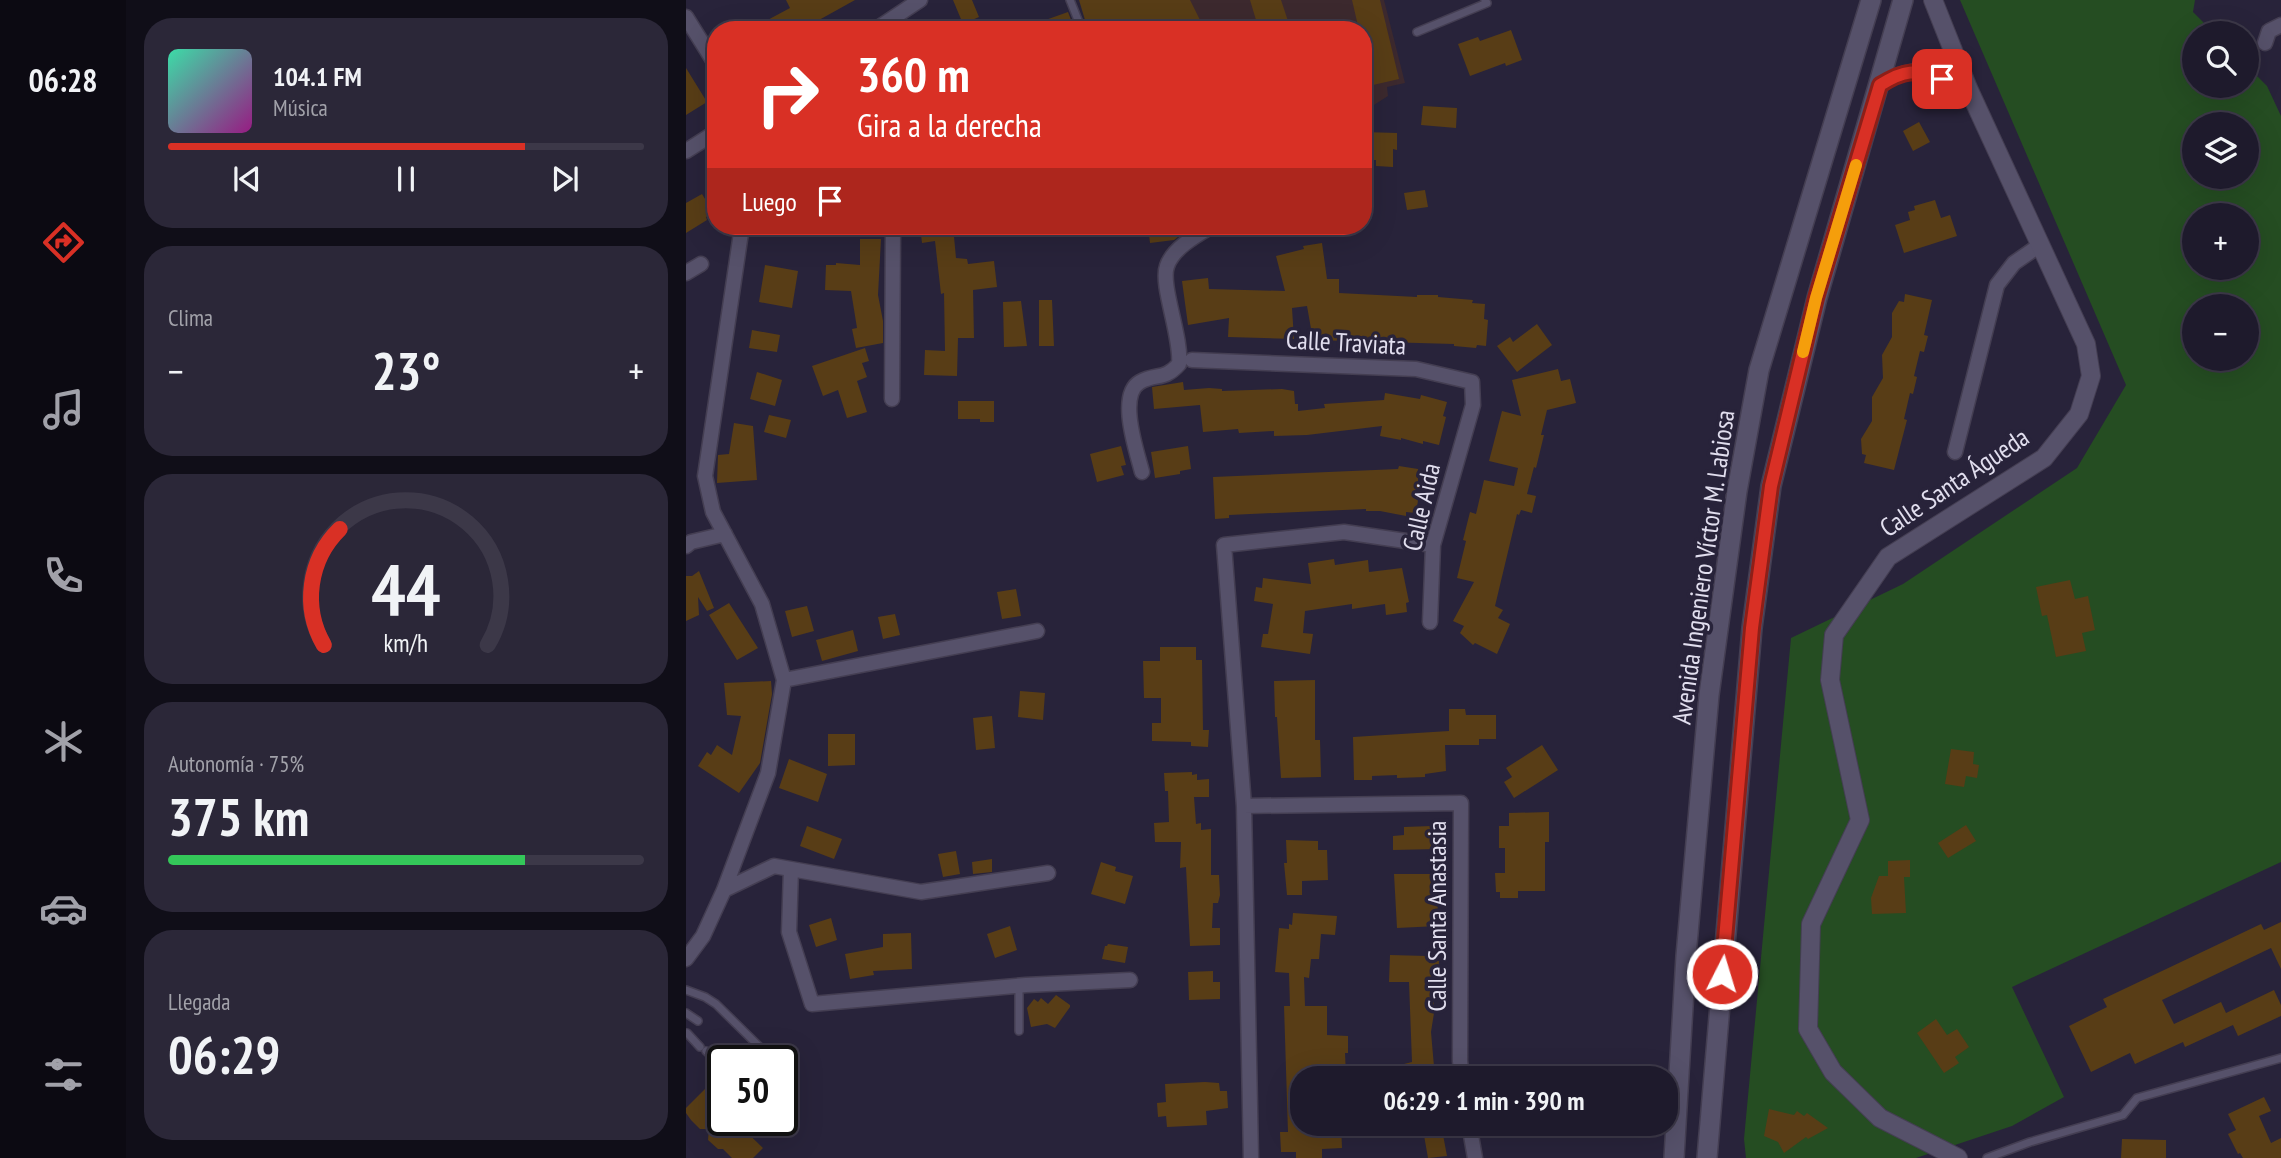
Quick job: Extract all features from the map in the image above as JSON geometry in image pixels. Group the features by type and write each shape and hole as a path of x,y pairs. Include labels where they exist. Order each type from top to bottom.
{"main road":[{"name":"Avenida Ingeniero Víctor M. Labiosa","path":"1674,1158 1686,956 1709,695 1737,491 1759,370 1871,0"},
{"path":"1707,1158 1752,628 1771,486 1816,298 1903,0"}],"street":[{"path":"888,21 920,0"},
{"name":"Calle Santa Águeda","path":"1933,0 1968,88 2085,344 2091,376 2078,414 2044,458 1888,557 1834,635 1830,680 1860,820 1811,925 1808,1029 1833,1072 1880,1118 1958,1158"},
{"path":"686,17 707,51"},
{"path":"2265,43 2269,31 2281,25"},
{"path":"1880,85 1895,76 1915,71 1968,88"},
{"path":"686,150 707,137"},
{"path":"686,960 704,936 768,773 784,680 762,604 713,512 705,476 740,235"},
{"path":"892,398 893,235"},
{"path":"1142,472 1128,407 1131,390 1139,382 1171,374 1179,364 1176,327 1166,277 1167,265 1177,251 1199,235"},
{"path":"1955,452 1997,285 2014,262 2040,245"},
{"path":"686,273 701,264"},
{"name":"Calle Traviata","path":"1192,360 1416,369 1472,382 1473,405"},
{"name":"Calle Aida","path":"1430,622 1433,545 1473,405"},
{"path":"1251,1158 1244,806 1224,545 1344,532 1433,545"},
{"path":"686,546 691,542 725,534"},
{"path":"784,680 1037,631"},
{"name":"Calle Santa Anastasia","path":"1244,806 1461,803 1461,1066"},
{"path":"724,890 774,866 921,892 1048,873"},
{"path":"791,869 789,932 812,1004 1019,986 1130,980"},
{"path":"1471,1136 1475,1158"}],"lane":[{"path":"1070,0 1078,21"},
{"path":"1417,32 1486,3 1485,0"},
{"path":"1019,986 1019,1031"},
{"path":"686,990 705,996 716,1004 758,1045"},
{"path":"686,1013 698,1021"},
{"path":"687,1033 707,1052"},
{"path":"1987,1158 2030,1142 2123,1115 2137,1098 2281,1058"}],"shaded area":[{"path":"1151,0 1384,0 1405,83 1387,87 1388,96 1372,106 1372,21 1162,21"}],"green space":[{"path":"1960,0 2195,0 2193,12 2202,21 2182,21 2182,98 2259,98 2259,78 2267,86 2281,116 2281,862 2012,987 2064,1097 2012,1126 1916,1158 1746,1158 1744,1139 1791,638 1903,584 2077,468 2126,385"}],"building":[{"path":"786,0 855,0 817,21 766,21 790,8"},
{"path":"953,0 972,0 979,17 962,21"},
{"path":"1079,0 1190,0 1200,21 1085,21"},
{"path":"1250,0 1281,0 1288,21 1256,21"},
{"path":"1352,0 1380,0 1399,79 1373,85 1372,21 1357,21"},
{"path":"1068,12 1072,21 1043,21"},
{"path":"1511,30 1522,60 1506,66 1505,63 1470,76 1458,44 1478,37 1480,41"},
{"path":"686,68 707,102 686,115"},
{"path":"1423,106 1457,108 1456,128 1421,125"},
{"path":"1919,122 1930,142 1913,151 1903,131"},
{"path":"1372,132 1397,133 1397,150 1393,149 1393,167 1376,166 1376,160 1372,160"},
{"path":"1425,190 1428,207 1407,210 1404,193"},
{"path":"702,194 707,202 707,220 686,233 686,203"},
{"path":"1935,200 1941,218 1950,215 1957,236 1904,253 1895,225 1910,220 1908,212 1915,210 1914,206"},
{"path":"921,235 954,235 956,258 967,259 968,264 994,261 997,287 973,290 974,338 958,338 957,376 924,375 925,350 945,351 944,293 941,294 935,241 922,243"},
{"path":"1149,235 1180,235 1174,240 1150,243"},
{"path":"860,239 881,239 878,295 883,321 883,343 856,348 852,329 857,328 851,291 825,290 826,265 860,265"},
{"path":"1322,243 1327,279 1339,279 1339,293 1417,297 1438,295 1485,304 1484,319 1488,320 1486,346 1477,345 1476,348 1454,344 1313,340 1307,306 1292,308 1294,339 1228,337 1229,318 1188,325 1182,281 1208,278 1209,289 1285,291 1276,256 1304,249 1303,246"},
{"path":"765,265 798,271 792,308 759,302"},
{"path":"1905,294 1932,300 1924,335 1928,336 1924,352 1920,351 1914,376 1917,377 1913,394 1910,393 1904,419 1907,420 1894,470 1864,463 1866,455 1862,454 1861,439 1872,421 1872,397 1883,378 1882,355 1892,337 1892,313 1899,301 1904,302"},
{"path":"1039,300 1052,300 1054,346 1039,346"},
{"path":"1021,301 1027,346 1004,347 1003,302"},
{"path":"1537,324 1552,345 1517,372 1497,346 1510,337 1513,342"},
{"path":"752,330 780,335 777,352 749,348"},
{"path":"865,348 869,361 862,363 867,377 857,381 867,412 847,418 838,390 823,396 812,366"},
{"path":"1558,369 1561,381 1570,379 1576,403 1547,410 1541,435 1544,435 1527,494 1536,496 1532,513 1521,510 1519,515 1517,514 1495,606 1503,610 1498,618 1510,624 1497,654 1475,643 1473,645 1460,633 1464,626 1453,621 1474,582 1457,578 1466,541 1463,540 1470,512 1476,514 1484,480 1514,486 1518,468 1489,461 1502,411 1521,416 1512,380"},
{"path":"757,372 782,380 775,406 750,399"},
{"path":"1183,382 1184,390 1209,388 1222,391 1294,391 1298,411 1325,408 1324,404 1384,400 1385,393 1420,399 1421,395 1447,402 1443,416 1446,417 1439,445 1380,436 1382,426 1307,435 1274,436 1274,431 1239,433 1238,429 1203,432 1200,405 1154,409 1152,387"},
{"path":"958,401 994,401 994,422 958,419"},
{"path":"769,415 791,420 786,438 764,432"},
{"path":"734,423 753,426 757,480 717,483 718,455 729,454"},
{"path":"1121,446 1126,465 1121,466 1124,475 1097,482 1090,454"},
{"path":"1188,446 1191,469 1180,471 1180,474 1155,478 1151,452"},
{"path":"1399,466 1418,469 1420,488 1416,513 1406,512 1406,516 1366,509 1229,515 1229,518 1215,519 1213,477 1398,469"},
{"path":"1334,559 1335,565 1368,560 1369,572 1402,568 1409,602 1406,603 1407,612 1386,615 1385,604 1352,609 1352,604 1305,611 1303,633 1313,634 1310,654 1261,647 1263,634 1268,634 1273,604 1254,601 1256,587 1262,588 1263,578 1311,584 1308,563"},
{"path":"699,571 714,608 707,611 698,597 699,615 686,621 686,576 692,576"},
{"path":"2070,580 2075,599 2088,596 2095,630 2082,633 2086,651 2056,657 2047,615 2042,616 2036,587"},
{"path":"1016,589 1021,616 1002,619 997,592"},
{"path":"729,603 758,648 737,660 709,615"},
{"path":"807,606 814,631 792,637 785,611"},
{"path":"895,614 900,635 883,639 878,617"},
{"path":"853,630 858,651 822,661 816,640"},
{"path":"1160,647 1196,647 1196,660 1202,660 1203,730 1209,730 1208,747 1191,746 1191,742 1152,741 1152,723 1161,723 1161,698 1144,698 1143,661 1160,661"},
{"path":"1315,680 1315,740 1320,740 1321,777 1281,778 1274,681"},
{"path":"771,681 772,694 760,763 739,793 698,766 707,752 711,755 717,745 732,755 741,716 727,715 724,683"},
{"path":"1020,691 1045,693 1043,720 1018,717"},
{"path":"1449,709 1465,709 1466,715 1496,715 1496,739 1479,739 1479,745 1445,745 1446,771 1425,774 1425,777 1372,776 1372,780 1354,780 1353,737 1449,731"},
{"path":"992,716 995,748 976,750 973,718"},
{"path":"828,734 855,734 855,765 828,766"},
{"path":"1542,745 1558,770 1514,798 1504,782 1512,777 1506,768"},
{"path":"1951,749 1974,752 1973,764 1979,765 1977,778 1966,776 1964,787 1945,784"},
{"path":"789,759 827,774 818,802 779,788"},
{"path":"1192,772 1192,775 1197,774 1197,780 1209,779 1209,797 1194,797 1196,824 1201,823 1201,830 1211,829 1211,875 1219,875 1220,895 1218,903 1213,903 1212,928 1220,928 1220,945 1190,946 1186,867 1180,868 1181,842 1155,842 1154,823 1169,822 1168,791 1165,791 1164,773"},
{"path":"1549,812 1549,842 1545,842 1545,891 1518,891 1518,898 1500,898 1500,892 1496,892 1495,873 1505,873 1505,848 1499,848 1499,826 1509,826 1509,813"},
{"path":"1966,825 1976,841 1948,858 1938,843"},
{"path":"807,826 842,839 834,859 800,846"},
{"path":"1432,826 1432,834 1436,834 1437,849 1393,850 1393,836 1404,835 1404,827"},
{"path":"1286,840 1318,841 1318,850 1327,850 1328,880 1302,881 1302,895 1287,895 1284,863 1287,863"},
{"path":"956,851 960,874 943,877 938,854"},
{"path":"992,859 992,872 973,874 972,862"},
{"path":"1910,860 1910,877 1904,877 1906,913 1872,914 1871,898 1879,876 1888,876 1888,861"},
{"path":"1101,862 1116,867 1115,871 1133,876 1125,904 1091,894"},
{"path":"1394,874 1437,874 1438,926 1397,928"},
{"path":"1293,913 1337,916 1335,935 1321,934 1319,959 1311,959 1309,978 1304,977 1305,1006 1327,1006 1327,1035 1348,1036 1346,1066 1290,1066 1290,1136 1342,1136 1342,1148 1322,1149 1322,1158 1296,1158 1296,1152 1281,1152 1280,1132 1288,1132 1284,1006 1290,1006 1289,973 1275,972 1279,928 1289,929 1289,924 1292,925"},
{"path":"831,918 837,940 816,947 809,925"},
{"path":"2281,922 2281,969 2271,948 2162,1000 2174,1024 2221,1002 2226,1013 2274,990 2281,1005 2281,1016 2238,1036 2233,1025 2185,1047 2183,1042 2135,1064 2130,1053 2091,1072 2069,1026 2107,1007 2103,999 2261,924 2264,930"},
{"path":"1010,926 1017,950 995,958 987,934"},
{"path":"911,933 912,969 873,971 874,975 850,979 845,954 883,947 883,934"},
{"path":"1108,944 1128,947 1125,963 1102,959"},
{"path":"1390,955 1427,956 1427,961 1439,961 1438,981 1433,981 1434,1013 1431,1032 1434,1066 1404,1066 1412,1062 1409,982 1389,982"},
{"path":"1213,971 1213,982 1220,982 1220,999 1189,1000 1188,972"},
{"path":"1056,995 1070,1007 1055,1028 1047,1024 1031,1027 1027,1008 1034,999 1038,1002 1041,998 1048,1004"},
{"path":"1936,1019 1947,1035 1957,1029 1969,1047 1955,1057 1959,1063 1944,1073 1917,1033"},
{"path":"1219,1083 1220,1091 1227,1091 1228,1108 1206,1111 1207,1125 1167,1127 1166,1116 1158,1117 1157,1103 1166,1102 1165,1084"},
{"path":"705,1089 707,1091 707,1129 700,1129 691,1120 686,1108"},
{"path":"2264,1097 2271,1111 2259,1116 2271,1143 2281,1138 2281,1158 2243,1158 2238,1154 2228,1134 2236,1130 2228,1114"},
{"path":"1769,1109 1794,1115 1797,1111 1804,1116 1807,1113 1828,1128 1808,1139 1806,1137 1784,1153 1778,1142 1764,1136"},
{"path":"708,1136 751,1136 763,1148 753,1158 732,1158 708,1140"},
{"path":"1424,1136 1443,1136 1447,1156 1428,1158"},
{"path":"2122,1139 2166,1140 2166,1158 2121,1158"}],"slow traffic":[{"path":"1803,352 1816,298 1856,165"}],"route":[{"path":"1722,974 1752,628 1771,486 1816,298 1880,85 1895,76 1915,71 1942,79"}]}
